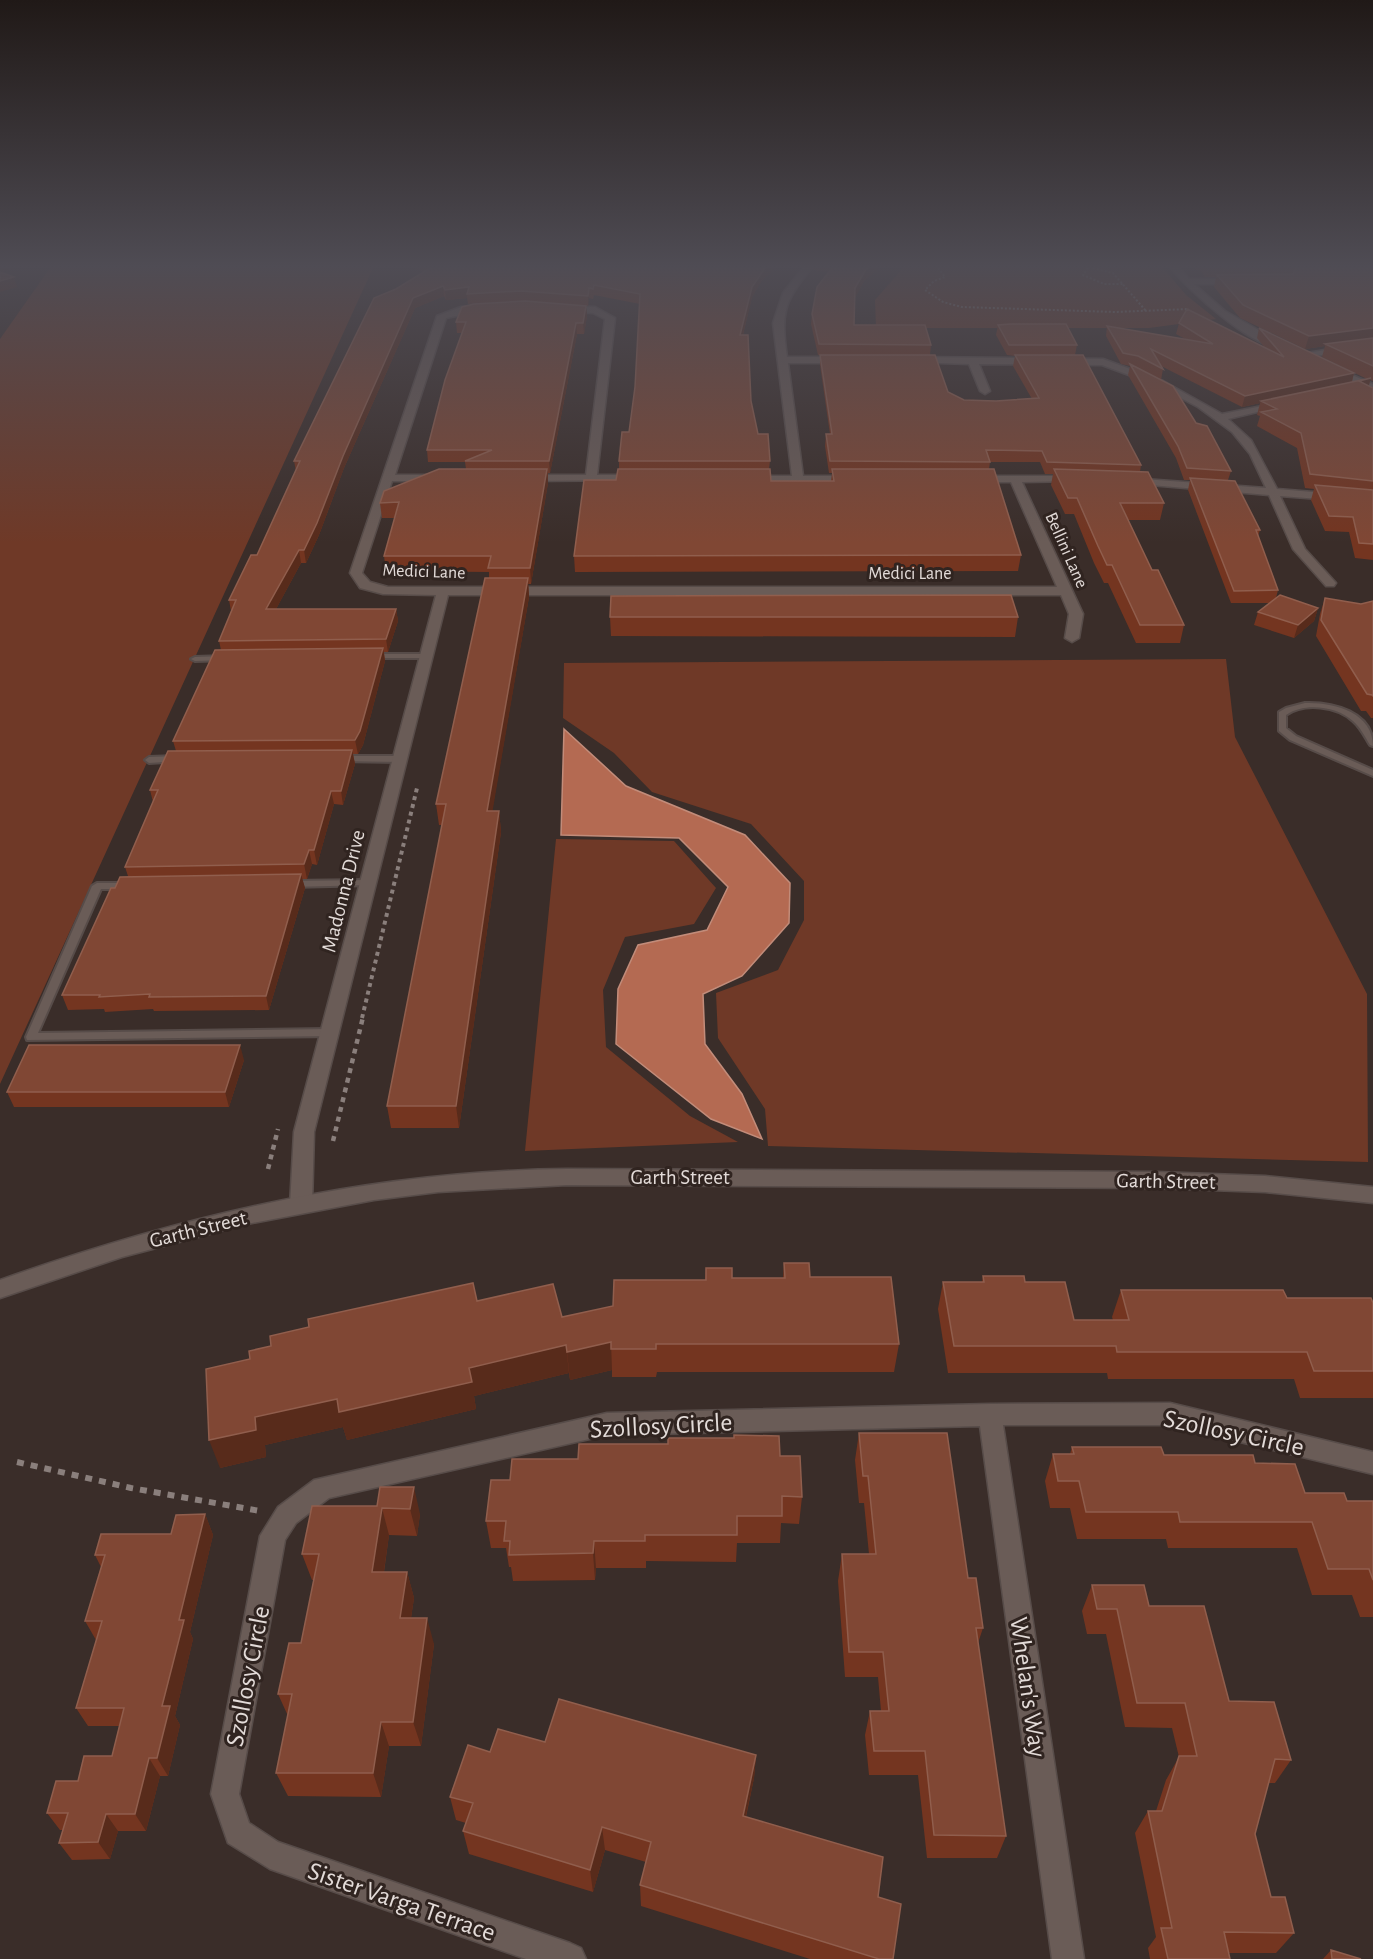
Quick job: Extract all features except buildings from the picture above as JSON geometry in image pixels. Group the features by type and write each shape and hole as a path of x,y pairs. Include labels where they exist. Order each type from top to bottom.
{"street":[{"name":"Medici Lane","path":"428,359 356,573 358,579 375,589 388,591 1066,591"},
{"path":"591,478 605,359"},
{"path":"1310,359 1370,387"},
{"path":"798,478 782,360 854,360"},
{"path":"901,360 1086,361 1119,366 1221,417 1248,443 1273,490 1299,549 1330,584"},
{"path":"973,360 985,391"},
{"path":"1346,390 1370,387"},
{"path":"1221,417 1293,401"},
{"path":"388,478 447,478"},
{"path":"507,478 651,478"},
{"path":"732,478 866,478"},
{"path":"958,479 1088,479"},
{"name":"Bellini Lane","path":"1015,479 1076,614 1072,638"},
{"path":"1120,480 1273,490 1373,500"},
{"name":"Madonna Drive","path":"301,1205 304,1132 443,591"},
{"name":"Garth Street","path":"0,1289 72,1262 160,1238 301,1205 401,1189 502,1179 604,1177 1221,1182 1373,1195"},
{"name":"Szollosy Circle","path":"238,1833 225,1794 273,1536 287,1515 323,1488 607,1424 990,1415 1170,1414 1373,1463"},
{"name":"Whelan's Way","path":"990,1415 1068,1959"},
{"name":"Sister Varga Terrace","path":"238,1833 270,1854 563,1958"}],"lane":[{"path":"366,657 426,656"},
{"path":"195,658 240,658"},
{"path":"1373,743 1363,725 1349,714 1309,705 1293,707 1282,714 1282,729 1293,738 1373,773"},
{"path":"148,760 184,759"},
{"path":"335,759 400,759"},
{"path":"277,884 368,883"},
{"path":"145,885 97,886 31,1036 329,1033"}],"path":[{"path":"333,1141 419,780"},
{"path":"17,1462 131,1488 287,1515"}],"shaded area":[{"path":"0,359 331,359 0,1084"},
{"path":"1226,659 1235,737 1367,994 1368,1162 768,1146 765,1109 718,1038 716,993 778,970 804,920 804,881 751,824 652,792 614,753 563,718 564,663"},
{"path":"564,729 626,786 745,835 790,883 789,923 742,976 703,994 705,1044 742,1094 762,1139 711,1119 616,1044 618,989 638,945 707,930 728,887 679,838 561,835"},
{"path":"556,839 674,841 716,888 694,924 625,937 603,990 606,1047 690,1116 738,1142 525,1151"}]}
